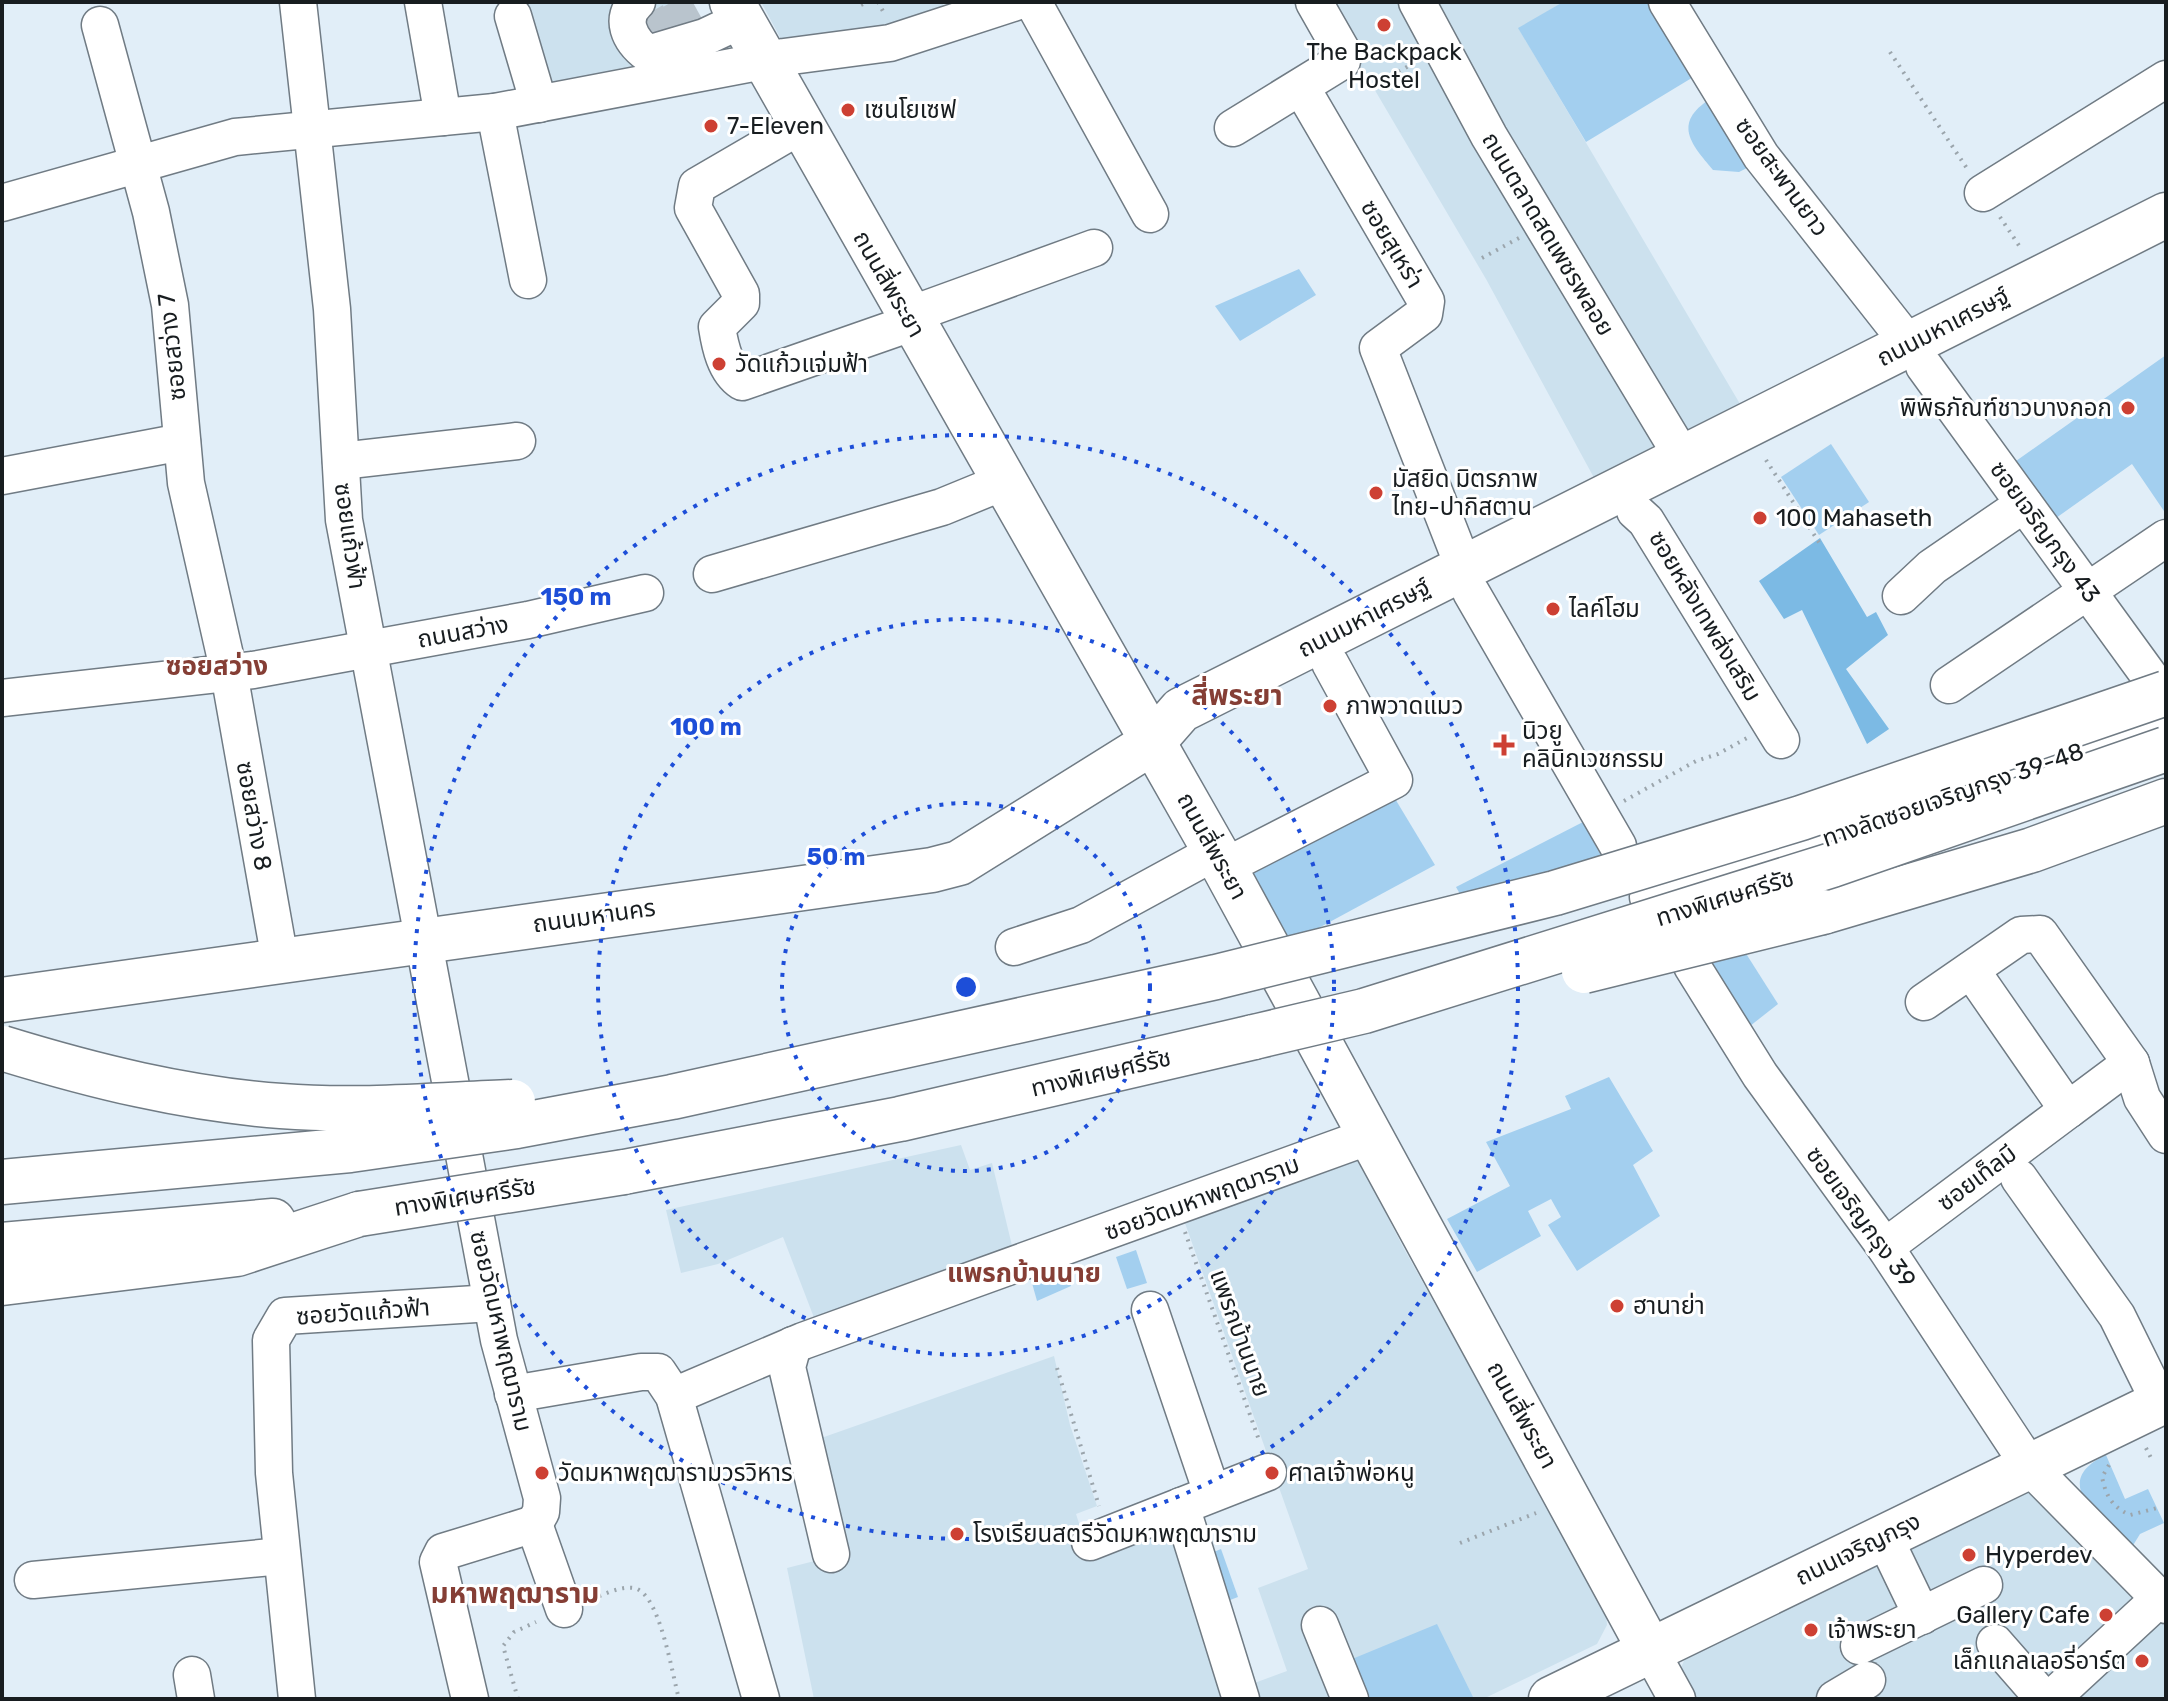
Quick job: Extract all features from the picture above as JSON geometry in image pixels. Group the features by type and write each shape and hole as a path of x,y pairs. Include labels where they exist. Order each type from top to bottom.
{"main road":[{"name":"ถนนสี่พระยา","path":"736,11 1220,860 1650,1650"},
{"name":"ถนนมหาเศรษฐ์","path":"1916,355 2042,278 2166,215"},
{"name":"ถนนมหาเศรษฐ์","path":"1153,742 1189,733 1330,663 1468,580 1916,355 2166,245"},
{"name":"ถนนมหาเศรษฐ์","path":"1153,742 1181,710 1468,580 1635,511 1690,469"},
{"path":"2,1182 350,1150 517,1126 672,1097 1216,977 1555,893 1801,818 2166,696"},
{"name":"ถนนมหานคร","path":"2,1000 946,867 980,852 1153,742"},
{"name":"ทางพิเศษศรีรัช","path":"2,1245 359,1214 624,1172 900,1119 1364,1011 1832,865 2166,749"},
{"path":"1364,1011 1570,974 1823,912 2032,850 2166,801"},
{"path":"2,1048 84,1073 199,1095 282,1106 375,1107 672,1097"},
{"path":"2,1283 237,1254 359,1214"},
{"name":"ถนนเจริญกรุง","path":"1551,1699 2030,1467 2161,1416"}],"street":[{"name":"ซอยแก้วฟ้า","path":"298,2 332,309 344,520 425,940"},
{"path":"423,2 443,117"},
{"path":"2,203 235,137 495,112 764,62 890,43 1016,2"},
{"path":"1033,2 1150,214"},
{"path":"1233,128 1334,68 1343,53 1314,2"},
{"name":"ซอยสะพานยาว","path":"1667,2 1761,156 1916,355"},
{"name":"ถนนตลาดสดเพชรพลอย","path":"1420,3 1441,47 1542,225 1690,469"},
{"path":"662,25 736,11"},
{"path":"513,16 539,104"},
{"name":"ซอยสว่าง 7","path":"100,25 151,212 170,305 186,483 229,673"},
{"path":"1983,193 2166,79"},
{"name":"ซอยสุเหร่า","path":"1301,87 1426,301 1424,314 1378,348 1468,580"},
{"path":"495,112 528,280"},
{"path":"800,126 697,186 694,196 693,208 741,294 741,303 717,327 721,351 735,377 742,382 1094,248"},
{"name":"ซอยเจริญกรุง 43","path":"1916,355 2088,594 2166,696"},
{"path":"341,461 517,441"},
{"path":"2,476 182,442"},
{"path":"712,574 942,507 1003,482"},
{"path":"1901,596 1932,567 2024,504"},
{"name":"ซอยหลังเทพส่งเสริม","path":"1635,511 1646,521 1776,732"},
{"path":"1949,685 2088,594 2166,538"},
{"path":"1468,580 1618,846"},
{"name":"ถนนสว่าง","path":"2,698 229,673 368,649 645,593"},
{"path":"1014,947 1081,925 1394,780 1330,663"},
{"name":"ซอยสว่าง 8","path":"229,673 280,960"},
{"name":"ทางลัดซอยเจริญกรุง 39-48","path":"1648,897 2166,723"},
{"path":"1924,1002 2021,935 2040,934 2131,1063 2142,1098 2166,1135"},
{"name":"ซอยวัดมหาพฤฒาราม","path":"425,940 492,1303 542,1498 541,1512 534,1524"},
{"name":"ซอยเจริญกรุง 39","path":"1692,966 1760,1075 1885,1247 2030,1467 2163,1602"},
{"path":"1971,970 2068,1110"},
{"name":"ซอยเท็ลมี","path":"1885,1247 2131,1063"},
{"name":"ซอยวัดมหาพฤฒาราม","path":"674,1396 793,1345 1370,1136"},
{"path":"2019,1178 2117,1316 2161,1416"},
{"name":"ซอยวัดแก้วฟ้า","path":"297,1699 274,1473 271,1340 285,1316 492,1303"},
{"path":"1150,1310 1197,1500 1241,1699"},
{"path":"793,1345 787,1367 831,1554"},
{"path":"513,1394 641,1372 658,1372 674,1396 761,1699"},
{"path":"1099,1539 1268,1472"},
{"path":"470,1699 438,1562 443,1552 534,1524 564,1609"},
{"path":"1884,1537 1922,1616"},
{"path":"33,1580 282,1556"},
{"path":"1835,1699 1863,1663 1922,1616 1984,1585"},
{"path":"2051,1699 2163,1602"},
{"path":"1320,1625 1350,1699"},
{"path":"1995,1643 2044,1699"},
{"name":"ถนนสี่พระยา","path":"1650,1650 1677,1699"}],"path":[{"path":"1378,84 1441,47"},
{"path":"1890,52 2042,278"},
{"path":"1482,258 1542,225"},
{"path":"1766,460 1822,547"},
{"name":"ซอยหลังเทพส่งเสริม","path":"1615,806 1776,732"},
{"name":"แพรกบ้านนาย","path":"1176,1208 1268,1472"},
{"path":"1057,1368 1099,1539"},
{"path":"2134,1454 2146,1448 2161,1416"},
{"path":"2146,1448 2153,1462"},
{"path":"2122,1459 2109,1465 2102,1477 2106,1493 2116,1509 2130,1515 2157,1508"},
{"path":"1460,1543 1545,1509"},
{"path":"518,1699 503,1646 514,1632 623,1587 638,1589 652,1600 679,1699"}],"shaded area":[{"path":"512,2 690,2 723,60 557,91"},
{"path":"761,2 942,2 946,9 856,36 782,41"},
{"path":"1323,2 1563,2 1519,29 1743,409 1599,487 1486,279"},
{"path":"1563,2 1652,2 1695,76 1586,142 1518,28"},
{"path":"1710,99 1751,166 1739,172 1713,170 1692,142 1689,125 1692,116"},
{"path":"1299,269 1316,295 1240,341 1215,306"},
{"name":"พิพิธภัณฑ์ชาวบางกอก","path":"2166,355 2166,514 2132,464 2056,518 2016,461"},
{"path":"1831,444 1869,502 1819,535 1781,477"},
{"path":"1820,538 1867,617 1876,612 1888,635 1846,669 1889,729 1867,744 1802,610 1784,619 1759,581"},
{"path":"1394,797 1435,865 1289,944 1240,860"},
{"path":"1583,822 1605,863 1468,908 1456,887"},
{"path":"1745,952 1778,1004 1750,1026 1712,962"},
{"path":"1609,1077 1653,1151 1633,1165 1660,1216 1577,1271 1548,1225 1561,1217 1551,1199 1528,1211 1541,1236 1477,1272 1447,1219 1510,1186 1486,1142 1571,1109 1565,1096"},
{"path":"961,1145 970,1170 992,1163 1015,1258 818,1328 783,1237 718,1264 681,1273 666,1210"},
{"path":"1352,1147 1403,1247 1606,1609 1607,1625 1597,1644 1483,1699 814,1699 787,1568 838,1555 807,1443 1054,1356 1070,1425 1097,1506 1076,1514 1089,1554 1179,1519 1233,1691 1287,1671 1258,1588 1308,1569 1180,1209"},
{"path":"1136,1250 1147,1283 1127,1289 1116,1257"},
{"path":"1063,1257 1071,1286 1037,1301 1028,1269"},
{"path":"2106,1455 2125,1499 2148,1489 2164,1523 2140,1534 2132,1547 2096,1514 2080,1490 2081,1478 2089,1466"},
{"path":"2028,1486 2166,1621 2166,1699 1697,1699 1680,1670 1687,1654"},
{"path":"1221,1549 1238,1597 1214,1606 1199,1558"},
{"path":"1437,1624 1474,1699 1356,1699 1340,1664"}],"tunnel":[{"path":"672,2 686,27"},
{"path":"647,14 662,41"}],"place":[{"name":"The Backpack Hostel","path":"1384,25"},
{"name":"เซนโยเซฟ","path":"848,110"},
{"name":"7-Eleven","path":"711,126"},
{"name":"วัดแก้วแจ่มฟ้า","path":"719,364"},
{"name":"พิพิธภัณฑ์ชาวบางกอก","path":"2128,408"},
{"name":"มัสยิด มิตรภาพ ไทย-ปากิสตาน","path":"1376,493"},
{"name":"100 Mahaseth","path":"1760,518"},
{"name":"ไลค์โฮม","path":"1553,609"},
{"name":"ภาพวาดแมว","path":"1330,706"},
{"name":"นิวยู คลินิกเวชกรรม","path":"1504,745"},
{"name":"ฮานาย่า","path":"1617,1306"},
{"name":"วัดมหาพฤฒารามวรวิหาร","path":"542,1473"},
{"name":"ศาลเจ้าพ่อหนู","path":"1272,1473"},
{"name":"โรงเรียนสตรีวัดมหาพฤฒาราม","path":"957,1534"},
{"name":"Hyperdev","path":"1969,1555"},
{"name":"Gallery Cafe","path":"2106,1615"},
{"name":"เจ้าพระยา","path":"1811,1630"},
{"name":"เล็กแกลเลอรี่อาร์ต","path":"2142,1661"}],"district":[{"name":"ซอยสว่าง","path":"217,666"},
{"name":"สี่พระยา","path":"1237,695"},
{"name":"แพรกบ้านนาย","path":"1024,1273"},
{"name":"มหาพฤฒาราม","path":"515,1593"}]}
